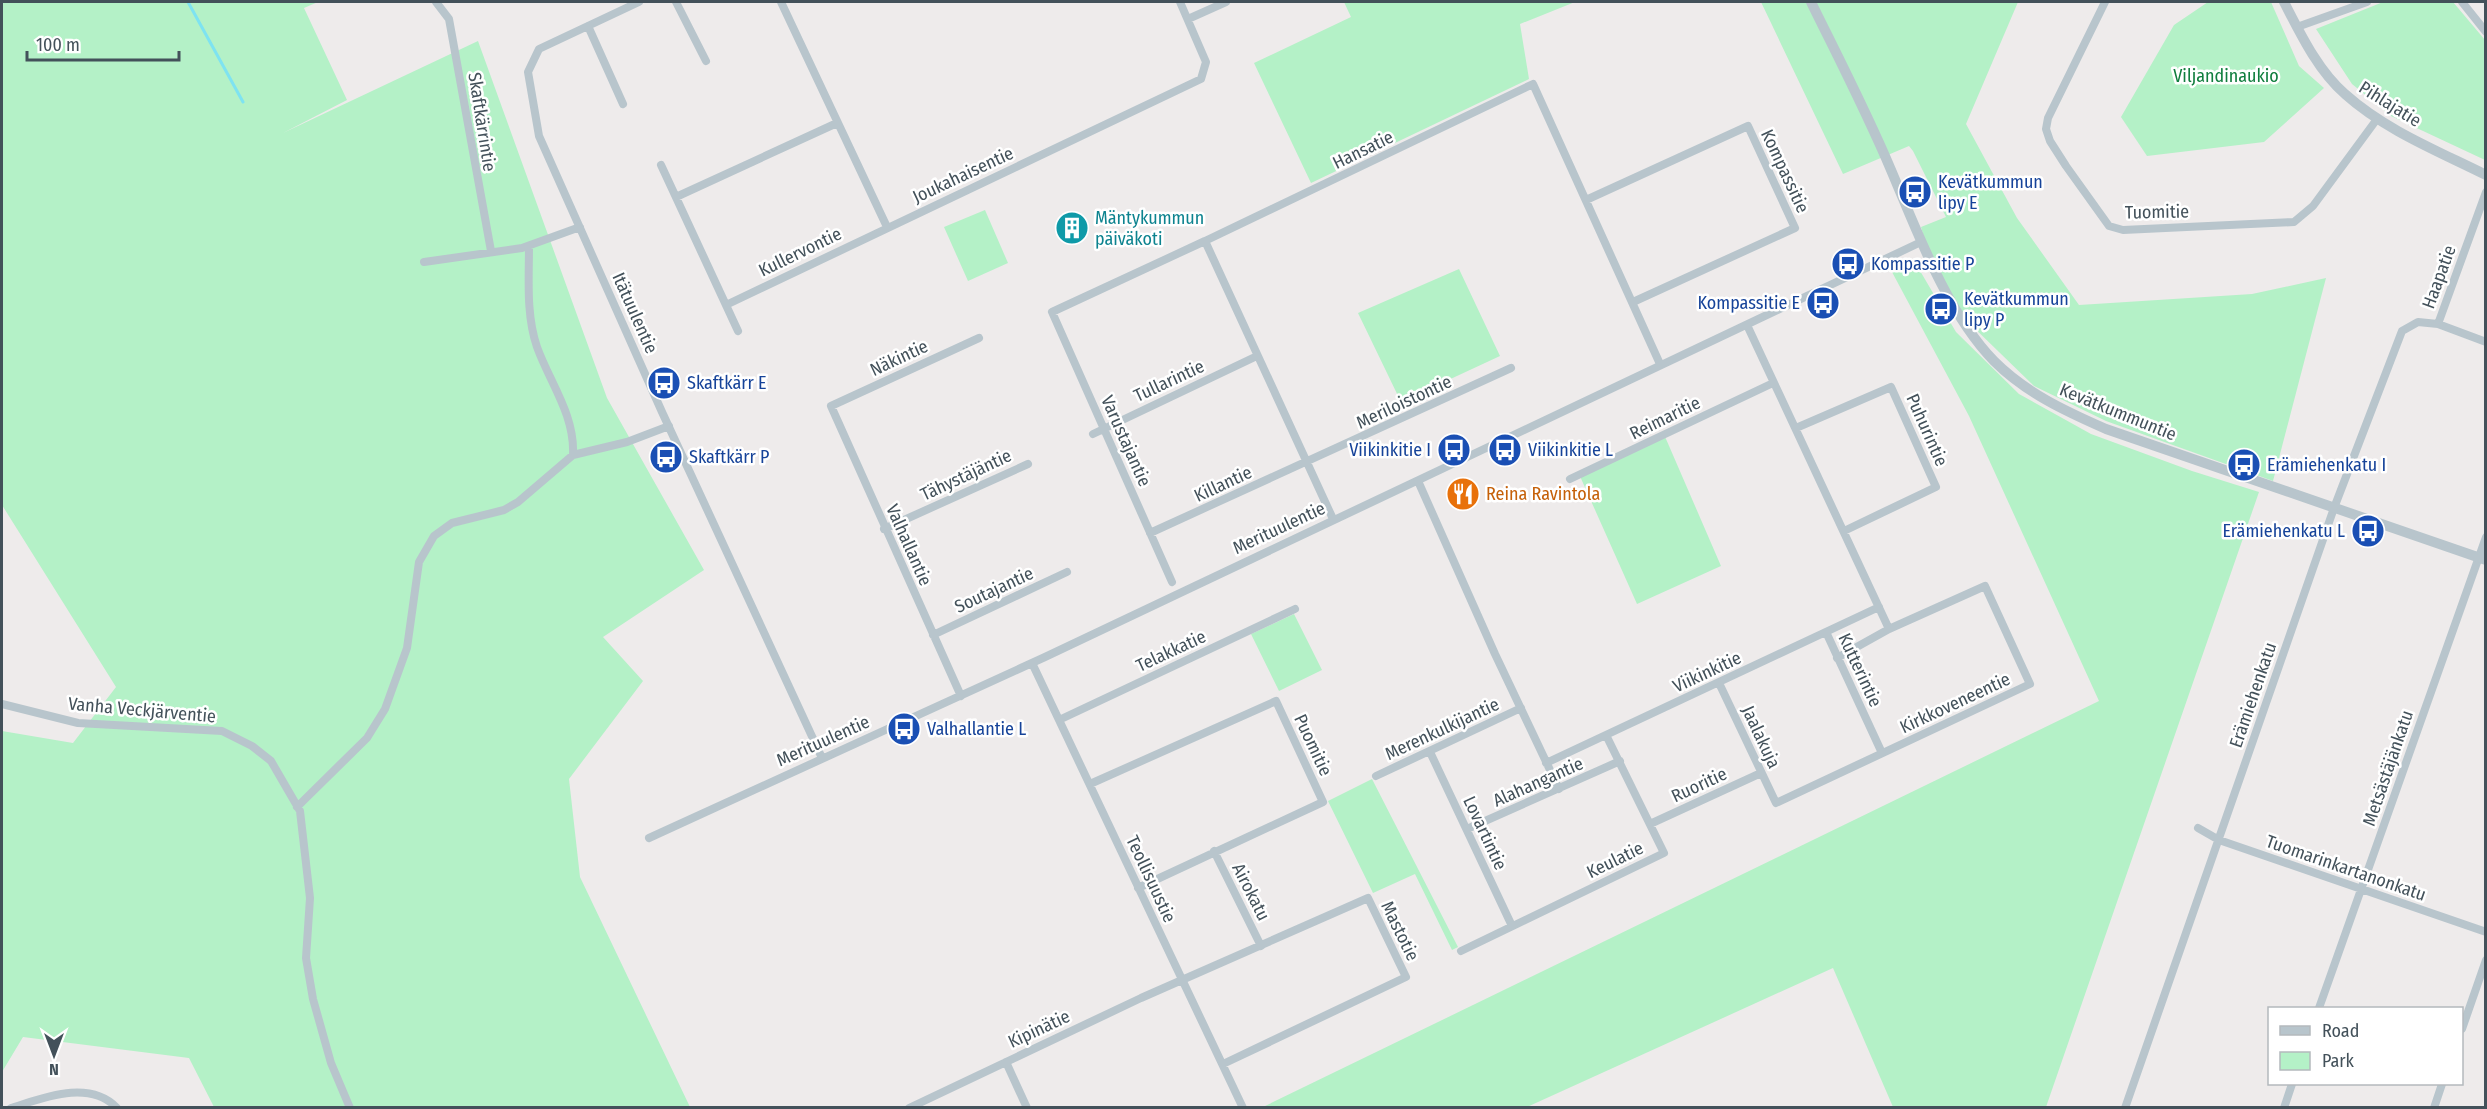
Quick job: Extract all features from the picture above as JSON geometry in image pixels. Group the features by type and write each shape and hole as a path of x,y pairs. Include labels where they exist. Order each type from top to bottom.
{"street":[{"name":"Skaftkärrintie","path":"436,2 449,19 491,251"},
{"path":"623,104 588,26 639,2"},
{"path":"675,2 706,61"},
{"path":"781,2 887,227"},
{"name":"Joukahaisentie","path":"887,227 1201,79 1206,62 1180,2"},
{"path":"1188,20 1226,2"},
{"name":"Kevätkummuntie","path":"1811,2 1891,169 1921,242 1976,339 1994,361 2031,392 2066,412 2106,429 2481,559"},
{"name":"Tuomitie","path":"2105,2 2048,118 2046,129 2050,141 2066,166 2109,226 2123,230 2294,222 2313,206 2377,119"},
{"name":"Pihlajatie","path":"2284,2 2328,75 2344,93 2377,119 2486,175"},
{"path":"2297,27 2367,2"},
{"path":"2462,2 2486,32"},
{"name":"Itätuulentie","path":"588,26 539,49 528,72 539,136 822,758"},
{"name":"Hansatie","path":"1205,241 1533,84 1660,364"},
{"path":"676,198 837,123"},
{"name":"Kompassitie","path":"1586,200 1748,126 1795,228 1633,302"},
{"path":"661,165 738,331"},
{"name":"Haapatie","path":"2486,192 2438,324 2486,342"},
{"path":"424,262 529,246 580,227"},
{"name":"Kullervontie","path":"726,304 887,227"},
{"path":"1205,241 1333,519"},
{"name":"Varustajantie","path":"1172,582 1052,312 1205,241"},
{"name":"Merituulentie","path":"649,838 1032,663 1921,242"},
{"path":"529,246 530,319 535,338 571,425 573,455"},
{"name":"Erämiehenkatu","path":"2125,1107 2334,508 2402,331 2418,322 2438,324"},
{"path":"1747,325 1889,629"},
{"name":"Näkintie","path":"831,406 979,338"},
{"name":"Tullarintie","path":"1093,434 1257,356"},
{"name":"Meriloistontie","path":"1307,461 1511,368"},
{"name":"Reimaritie","path":"1569,479 1773,383"},
{"name":"Puhurintie","path":"1796,428 1891,387 1936,487 1844,531"},
{"name":"Valhallantie","path":"831,406 884,529 961,696"},
{"path":"297,807 367,738 385,709 407,648 419,562 434,536 452,523 504,510 518,502 573,455 627,442 669,426"},
{"name":"Killantie","path":"1150,534 1307,461"},
{"name":"Tähystäjäntie","path":"884,529 1028,464"},
{"path":"1418,481 1559,789"},
{"name":"Metsästäjänkatu","path":"2319,1007 2481,559 2486,537"},
{"name":"Soutajantie","path":"933,635 1067,572"},
{"name":"Kirkkoveneentie","path":"1776,803 2030,684 1985,586 1889,629 1837,658"},
{"name":"Viikinkitie","path":"1546,763 1879,607"},
{"name":"Telakkatie","path":"1059,720 1295,609"},
{"name":"Kutterintie","path":"1826,632 1882,753"},
{"name":"Teollisuustie","path":"1032,663 1243,1107"},
{"name":"Jaalakuja","path":"1719,683 1776,803"},
{"name":"Puomitie","path":"1090,784 1276,701 1323,802 1138,888"},
{"name":"Vanha Veckjärventie","path":"2,704 78,723 222,731 252,746 270,761 300,812 310,898 306,958 313,999 331,1063 350,1107"},
{"name":"Merenkulkijantie","path":"1376,776 1521,708"},
{"name":"Keulatie","path":"1461,951 1664,853 1606,735"},
{"name":"Lovartintie","path":"1430,752 1512,926"},
{"name":"Alahangantie","path":"1467,829 1620,761"},
{"name":"Ruoritie","path":"1650,825 1761,773"},
{"name":"Tuomarinkartanonkatu","path":"2198,828 2219,840 2486,932"},
{"name":"Airokatu","path":"1214,851 1261,946"},
{"name":"Mastotie","path":"1182,981 1368,898 1406,977 1223,1064"},
{"path":"2463,1026 2486,960"},
{"name":"Kipinätie","path":"909,1107 1182,981"},
{"path":"1006,1062 1027,1107"},
{"path":"2284,1107 2291,1085"},
{"path":"2434,1107 2441,1085"},
{"path":"11,1107 58,1093 88,1093 112,1102 117,1107"}],"green space":[{"path":"2,2 318,2 304,8 347,100 283,133 478,41 607,398 704,570 603,637 643,681 569,779 580,877 690,1107 214,1107 189,1058 23,1037 2,1072 2,731 73,743 116,687 2,505"},
{"path":"1344,2 1575,2 1520,24 1529,79 1311,183 1254,63 1351,17"},
{"path":"1761,2 2018,2 1966,124 2017,218 2079,305 2252,294 2326,278 2273,481 2106,421 2034,386 1965,319 1927,248 1921,227 1946,217 1913,151 1909,146 1843,174"},
{"name":"Viljandinaukio","path":"2208,2 2271,2 2299,66 2324,88 2264,142 2147,156 2121,117 2174,25"},
{"path":"2383,2 2453,2 2485,40 2485,160 2391,116 2352,84 2316,29"},
{"path":"985,210 1008,263 968,281 944,227"},
{"path":"1916,264 1956,332 2019,394 2091,434 2192,471 2259,492 2046,1107 1893,1107 1833,968 1527,1107 1263,1107 2099,701 1969,416 1892,272"},
{"path":"1459,269 1500,356 1401,402 1358,313"},
{"path":"1663,432 1721,566 1637,604 1579,474"},
{"path":"1294,614 1322,670 1279,691 1251,634"},
{"path":"1372,779 1458,947 1452,950 1415,874 1373,893 1328,801"}],"waterway":[{"path":"188,2 243,102"}],"place":[{"name":"Kevätkummun lipy E","path":"1915,192"},
{"name":"Mäntykummun päiväkoti","path":"1072,228"},
{"name":"Kompassitie P","path":"1848,264"},
{"name":"Kompassitie E","path":"1823,303"},
{"name":"Kevätkummun lipy P","path":"1941,309"},
{"name":"Skaftkärr E","path":"664,383"},
{"name":"Viikinkitie I","path":"1454,450"},
{"name":"Viikinkitie L","path":"1505,450"},
{"name":"Skaftkärr P","path":"666,457"},
{"name":"Erämiehenkatu I","path":"2244,465"},
{"name":"Reina Ravintola","path":"1463,494"},
{"name":"Erämiehenkatu L","path":"2368,531"},
{"name":"Valhallantie L","path":"904,729"}]}
